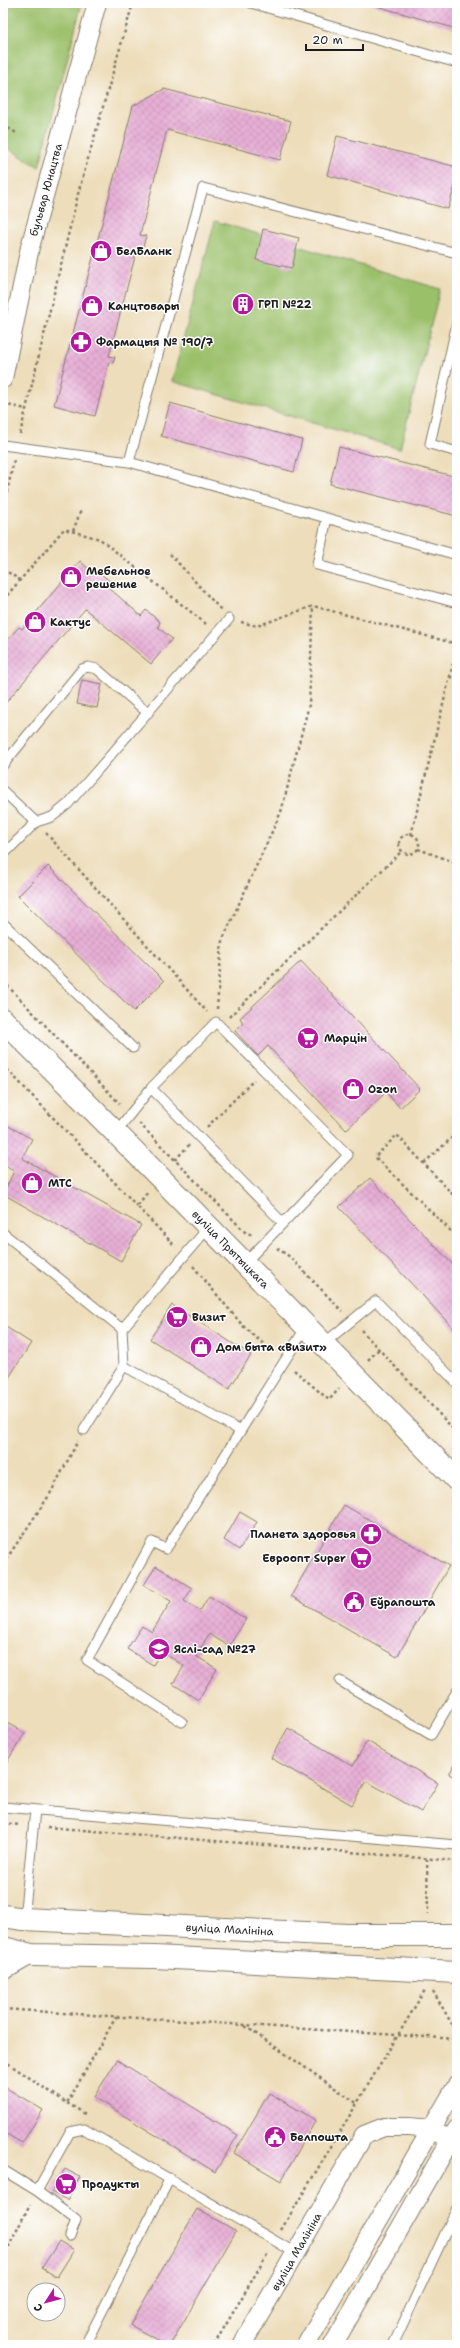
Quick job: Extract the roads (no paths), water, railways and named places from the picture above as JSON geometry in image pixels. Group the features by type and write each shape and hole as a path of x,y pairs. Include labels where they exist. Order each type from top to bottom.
{"main road":[{"name":"вуліца Прытыцкага","path":"3,1020 116,1132 208,1228 457,1480"},
{"name":"вуліца Малініна","path":"13,1917 346,1935 457,1935"},
{"path":"3,1948 31,1955 154,1957 429,1977 456,1973"}],"street":[{"name":"бульвар Юнацтва","path":"3,380 30,247 97,3"},
{"path":"3,1971 31,1955"},
{"path":"306,2345 457,2085"},
{"name":"вуліца Малініна","path":"242,2345 294,2252 364,2134 384,2126 431,2129"},
{"path":"333,2345 454,2135 431,2129"}],"lane":[{"path":"251,3 457,63"},
{"path":"129,462 203,188 457,253"},
{"path":"457,323 430,444 457,452"},
{"path":"3,445 129,462 457,555"},
{"path":"327,518 318,565 457,603"},
{"path":"3,855 36,822 52,817 68,804 230,619"},
{"path":"3,765 82,669 88,667 97,669 148,713"},
{"path":"3,790 36,822"},
{"path":"3,923 133,1048"},
{"path":"116,1132 151,1088 218,1023 348,1155 282,1222 244,1264"},
{"path":"151,1088 282,1222"},
{"path":"84,1430 124,1366 122,1329 208,1228"},
{"path":"3,1233 122,1329"},
{"path":"323,1344 376,1301 457,1383"},
{"path":"182,1722 87,1660 152,1542 166,1549 239,1430 306,1327"},
{"path":"124,1366 239,1430"},
{"path":"340,1681 431,1735 457,1691"},
{"path":"3,1807 457,1845"},
{"path":"13,1917 33,1826 35,1810"},
{"path":"37,2191 70,2132 84,2129 276,2239 294,2252"},
{"path":"3,2170 37,2191 76,2220 70,2236"},
{"path":"85,2345 170,2178"},
{"path":"393,2345 457,2208"}],"place":[{"name":"БелБланк","path":"101,251"},
{"name":"ГРП №22","path":"243,304"},
{"name":"Канцтовары","path":"92,306"},
{"name":"Фармацыя № 190/7","path":"81,342"},
{"name":"Мебельное решение","path":"71,577"},
{"name":"Кактус","path":"35,622"},
{"name":"Марцін","path":"308,1038"},
{"name":"Ozon","path":"353,1089"},
{"name":"МТС","path":"32,1183"},
{"name":"Визит","path":"177,1317"},
{"name":"Дом быта «Визит»","path":"201,1347"},
{"name":"Планета здоровья","path":"371,1534"},
{"name":"Евроопт Super","path":"361,1558"},
{"name":"Еўрапошта","path":"354,1602"},
{"name":"Яслі-сад №27","path":"159,1649"},
{"name":"Белпошта","path":"275,2137"},
{"name":"Продукты","path":"66,2184"}]}
